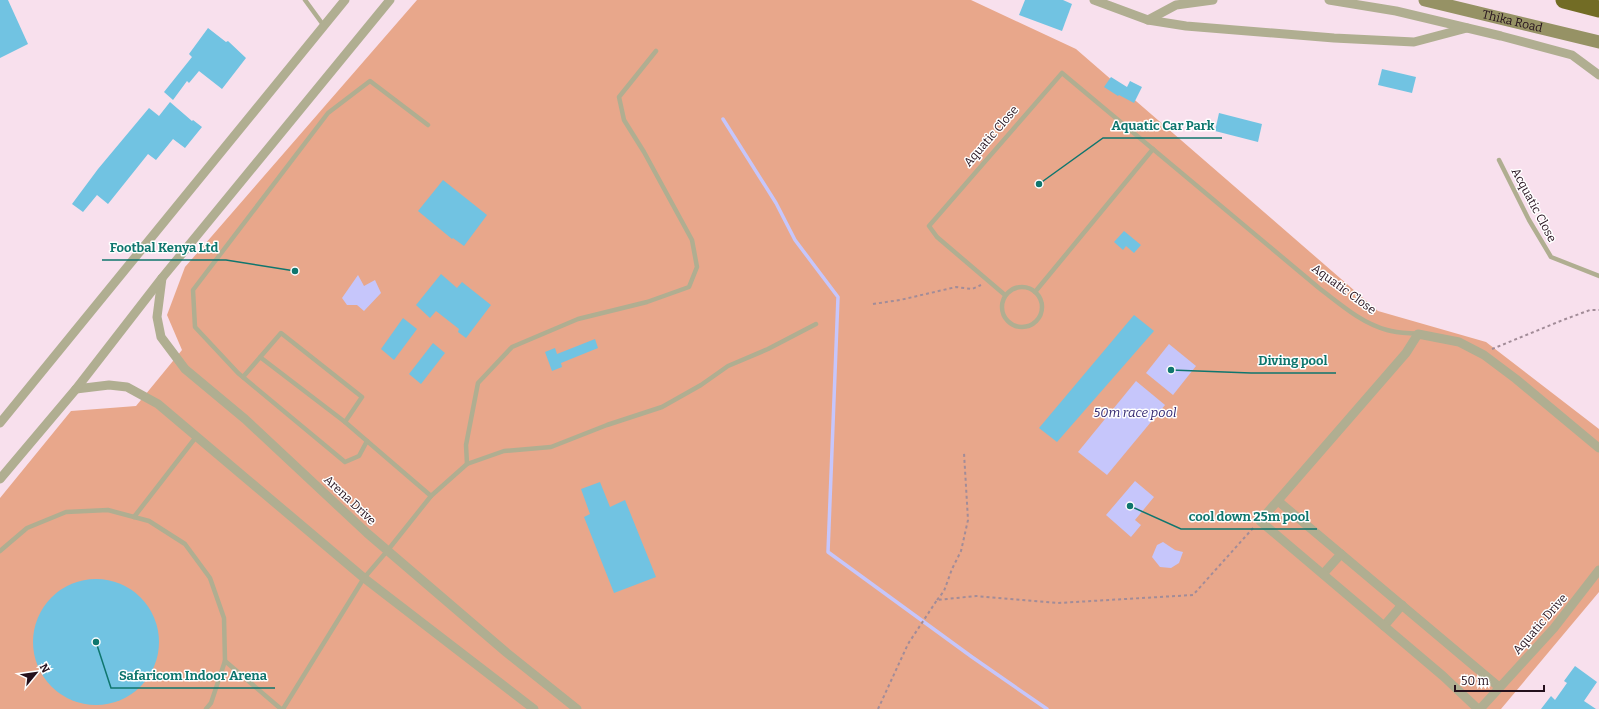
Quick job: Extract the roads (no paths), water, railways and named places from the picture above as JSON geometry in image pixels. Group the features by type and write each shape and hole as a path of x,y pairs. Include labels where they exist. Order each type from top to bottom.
{"highway":[{"path":"1564,0 1596,8"}],"main road":[{"name":"Thika Road","path":"1425,0 1599,42"}],"street":[{"path":"1094,0 1148,20 1186,26 1334,38 1414,42 1467,28"},
{"path":"1148,20 1176,6 1213,0"},
{"path":"1329,0 1396,11 1572,55 1599,75"},
{"path":"0,423 324,26 340,2"},
{"path":"0,479 76,389 162,278 385,2"},
{"name":"Arena Drive","path":"162,278 157,318 161,337 185,369 245,419 341,510 507,653 577,709"},
{"path":"1418,334 1406,353 1260,521 1443,676 1479,709"},
{"name":"Aquatic Close","path":"1418,334 1459,342 1484,355 1516,379 1599,448"},
{"path":"76,389 109,385 127,387 158,404 364,578 534,709"},
{"path":"1278,501 1499,687"},
{"path":"1323,574 1341,554"},
{"name":"Aquatic Drive","path":"1479,709 1554,628 1599,570"},
{"path":"1384,626 1402,605"}],"lane":[{"path":"305,0 324,26"},
{"path":"467,464 466,445 478,383 512,347 578,319 647,302 689,287 697,267 692,240 644,152 624,120 620,97 656,51"},
{"name":"Aquatic Close","path":"1006,295 937,237 929,226 1062,73 1319,288 1356,316 1377,327 1389,331 1418,334"},
{"path":"367,441 359,456 345,462 243,377 195,327 193,290 328,113 370,81 428,126"},
{"path":"1035,292 1153,149"},
{"name":"Acquatic Close","path":"1499,160 1551,257 1599,276"},
{"path":"1020,287 1026,287 1035,292 1041,299 1042,313 1039,319 1028,327 1014,326 1008,322 1004,317 1002,310 1002,303 1006,295 1014,288 1020,287"},
{"path":"225,661 282,709 364,578 431,496 467,464 504,451 551,447 607,425 662,407 701,386 728,366 768,349 816,324"},
{"path":"243,377 281,333 362,397 345,422"},
{"path":"260,357 345,422 431,496"},
{"path":"134,517 196,437"},
{"path":"0,550 27,528 66,512 108,510 149,521 184,544 210,578 224,618 225,661 211,703 206,709"}],"water":[{"path":"358,275 364,286 375,280 381,293 364,311 357,305 347,305 342,298"},
{"path":"1169,344 1196,366 1173,395 1146,373"},
{"name":"50m race pool","path":"1136,381 1165,405 1107,475 1078,452"},
{"path":"1135,481 1154,497 1135,520 1141,525 1131,537 1106,515"},
{"path":"1163,542 1175,550 1183,552 1179,563 1171,568 1160,567 1152,557 1157,545"}],"waterway":[{"path":"723,119 776,203 795,240 838,297 828,552 972,657 1047,709"}],"place":[{"name":"Aquatic Car Park","path":"1039,184"},
{"name":"Footbal Kenya Ltd","path":"295,271"},
{"name":"Diving pool","path":"1171,370"},
{"name":"cool down 25m pool","path":"1130,506"},
{"name":"Safaricom Indoor Arena","path":"96,642"}]}
